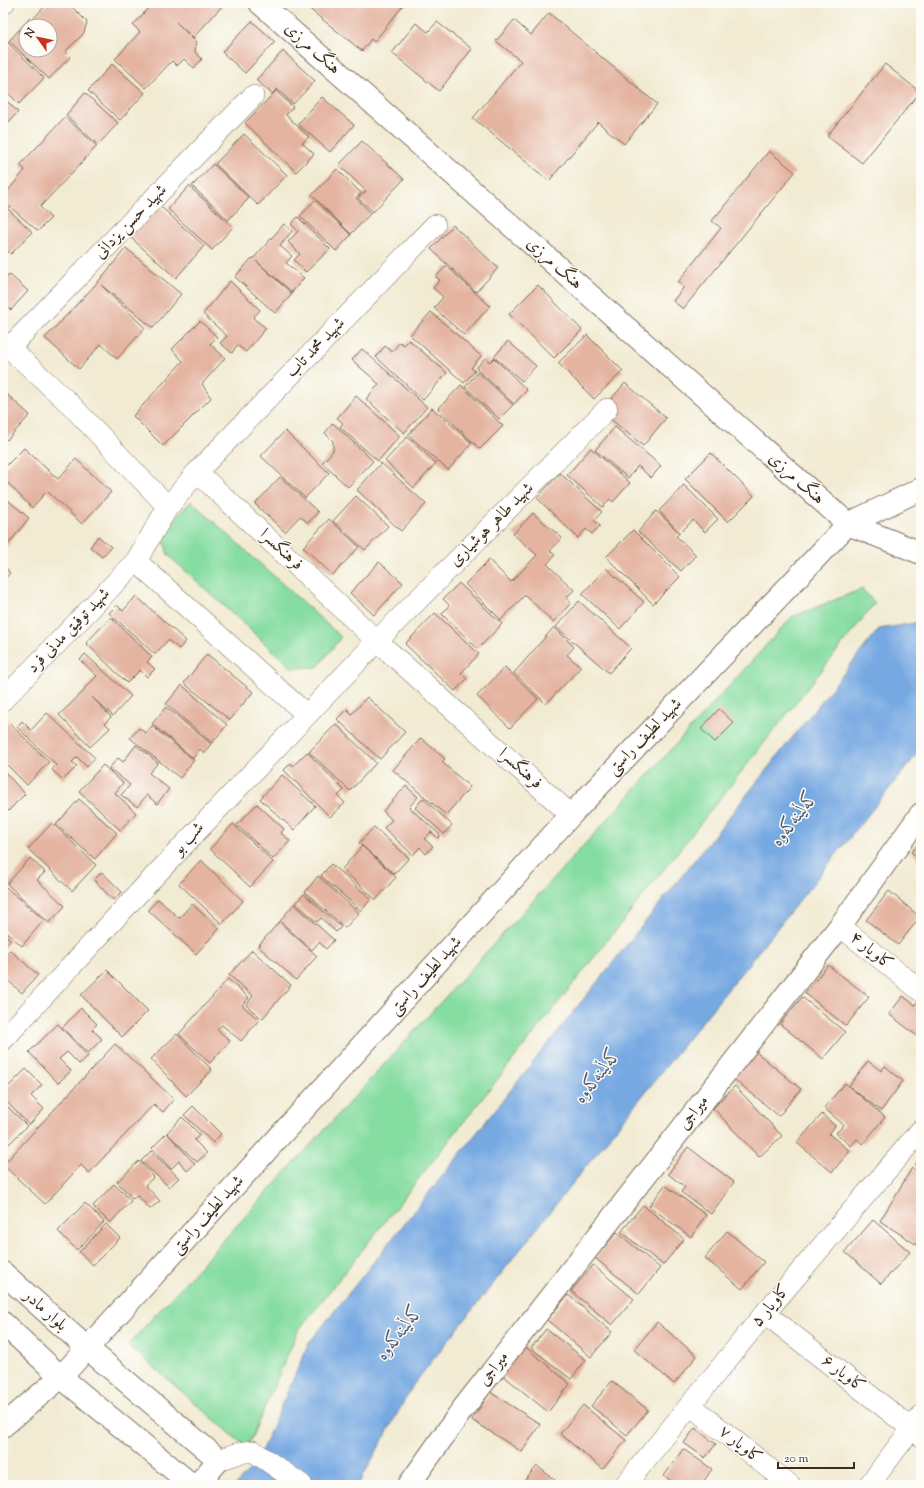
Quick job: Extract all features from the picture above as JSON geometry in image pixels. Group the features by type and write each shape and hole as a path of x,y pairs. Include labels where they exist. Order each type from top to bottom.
{"main road":[{"name":"هنگ مرزی","path":"260,3 848,524 921,553"},
{"path":"848,524 921,489"},
{"name":"شهید لطیف راستی","path":"3,1426 61,1377 571,815 848,524"},
{"name":"میراجی","path":"409,1485 462,1410 840,926 921,814"},
{"name":"بلوار مادر","path":"3,1273 87,1348 219,1460"},
{"path":"3,1323 61,1377 192,1485"},
{"path":"197,1485 219,1460"}],"street":[{"name":"شهید حسن یزدانی","path":"6,345 254,96"},
{"name":"شهید محمد تاب","path":"197,472 436,225"},
{"path":"6,345 71,405 168,507 197,472"},
{"name":"شهید طاهر هوشیاری","path":"377,641 607,409"},
{"name":"فرهنگسرا","path":"197,472 377,641 571,815"},
{"name":"شهید توفیق مدنی فرد","path":"3,700 136,561 168,507"},
{"path":"136,561 307,714"},
{"name":"شب بو","path":"3,1040 146,884 377,641"},
{"name":"کاویار ۴","path":"840,926 921,991"},
{"name":"کاویار ۵","path":"625,1485 765,1313 921,1130"},
{"name":"کاویار ۶","path":"765,1313 918,1426"},
{"name":"کاویار ۷","path":"690,1405 790,1485"},
{"path":"869,1485 918,1426"},
{"path":"219,1460 239,1453 253,1451 302,1485"}],"green space":[{"path":"191,501 341,637 318,667 292,668 168,555 162,533"},
{"path":"862,589 875,603 298,1331 247,1448 128,1345 792,617"}],"water":[{"name":"کەڵینەکەوە","path":"921,622 921,749 615,1130 413,1385 358,1485 236,1485 256,1463 309,1343 879,629"}],"building":[{"path":"48,3 68,3 87,22 84,33 65,52 70,57 49,79 27,58 58,58 58,18 34,18"},
{"path":"153,3 156,5 157,3 225,3 193,38 176,22 196,42 195,52 202,59 194,68 184,59 177,66 172,61 146,88 115,59 140,32 133,25"},
{"path":"302,3 405,3 374,42 371,39 362,51"},
{"path":"549,13 657,104 624,144 598,122 549,181 473,118 521,61 496,41 514,20 531,35"},
{"path":"252,21 275,42 245,73 222,52"},
{"path":"437,22 472,49 439,91 392,53 416,23 428,32"},
{"path":"18,31 18,50 9,41"},
{"path":"3,38 18,53 18,58 24,58 44,78 19,104 3,88"},
{"path":"283,51 315,81 293,104 277,89 272,94 256,80"},
{"path":"112,64 145,93 120,120 88,91"},
{"path":"885,64 920,92 862,163 827,136"},
{"path":"276,91 293,107 286,115 309,137 302,143 314,154 296,172 245,123"},
{"path":"85,93 118,123 98,145 66,115"},
{"path":"3,97 18,112 3,128"},
{"path":"322,97 354,125 330,152 298,124"},
{"path":"65,117 97,146 40,207 51,218 38,231 3,201 3,197 25,170 20,165"},
{"path":"244,134 287,175 258,205 215,164"},
{"path":"362,141 404,179 373,212 358,198 366,191 339,165"},
{"path":"769,151 795,172 683,309 673,301 684,287 678,282 721,228 712,221"},
{"path":"213,164 249,198 228,220 192,186"},
{"path":"337,169 361,193 356,198 371,213 351,234 312,195"},
{"path":"189,186 233,227 212,250 168,209"},
{"path":"315,200 351,235 336,251 300,216"},
{"path":"3,204 32,232 11,254 3,247"},
{"path":"158,204 204,246 176,278 129,236"},
{"path":"298,217 330,249 306,272 294,260 300,254 288,242 298,231 291,224"},
{"path":"284,224 292,231 280,246 292,256 286,263 304,278 292,292 256,261 292,294 275,313 235,277"},
{"path":"453,225 498,268 476,292 431,249"},
{"path":"126,248 181,294 153,328 101,285 145,328 117,359 101,344 79,369 45,338 98,282"},
{"path":"446,266 490,306 464,335 434,308 443,297 433,288 440,280 436,277"},
{"path":"9,274 28,291 11,310 3,303 3,280"},
{"path":"230,281 260,310 253,318 266,328 246,352 237,345 232,353 220,343 227,336 203,314"},
{"path":"538,285 582,330 554,358 509,314"},
{"path":"431,312 481,356 471,368 475,371 464,383 410,335"},
{"path":"200,321 217,337 210,344 225,358 202,384 211,398 163,446 133,416 183,361 172,349"},
{"path":"587,335 623,371 594,399 558,363"},
{"path":"409,340 447,373 423,400 376,357 385,346 392,352 400,342 404,345"},
{"path":"508,341 536,366 522,381 494,357"},
{"path":"362,349 427,407 404,433 366,399 379,384 352,360"},
{"path":"485,358 490,362 494,358 527,390 514,404 476,368"},
{"path":"478,372 513,405 499,419 465,387"},
{"path":"625,383 666,418 643,446 601,411"},
{"path":"461,385 503,426 480,449 438,409"},
{"path":"3,391 30,415 7,440 3,437"},
{"path":"356,396 400,436 378,461 340,427 343,423 337,418"},
{"path":"432,408 472,443 448,470 408,435"},
{"path":"333,423 373,461 348,487 322,463 333,451 333,441 325,433"},
{"path":"615,427 661,466 651,478 638,466 628,478 595,450"},
{"path":"285,431 329,473 305,498 261,456"},
{"path":"407,437 436,463 414,488 385,461"},
{"path":"24,448 58,479 76,459 111,492 82,524 47,491 32,508 3,478 3,469"},
{"path":"591,448 630,483 613,502 610,499 603,507 567,475"},
{"path":"711,453 754,496 728,522 685,479"},
{"path":"381,463 426,504 401,531 357,490"},
{"path":"560,473 602,512 594,520 600,526 592,534 586,529 578,538 537,498"},
{"path":"280,477 318,512 308,523 300,516 285,532 255,504"},
{"path":"684,485 718,519 705,532 693,520 680,533 659,511"},
{"path":"3,496 29,518 3,551"},
{"path":"356,496 388,526 365,550 333,521"},
{"path":"656,511 680,533 676,536 696,555 681,571 638,532"},
{"path":"533,513 562,538 550,551 555,555 547,564 574,590 566,598 571,603 553,622 525,595 501,620 465,584 489,560 511,582 537,555 513,534"},
{"path":"329,519 359,547 333,575 303,547"},
{"path":"633,530 680,577 653,604 606,557"},
{"path":"98,536 111,547 102,557 90,547"},
{"path":"379,562 403,583 374,615 350,593"},
{"path":"3,566 10,573 3,581"},
{"path":"606,568 644,602 620,629 582,594"},
{"path":"459,583 502,624 478,649 442,614 449,605 443,599"},
{"path":"136,596 186,641 179,649 168,640 155,654 109,613 117,605 123,611"},
{"path":"579,601 631,648 609,673 556,627"},
{"path":"435,613 479,654 461,673 467,679 455,691 405,644"},
{"path":"111,617 152,657 147,662 155,669 147,677 140,670 127,683 86,643"},
{"path":"554,627 574,647 567,655 581,667 546,704 514,673"},
{"path":"85,654 131,696 113,716 92,697 111,717 105,723 110,728 90,747 59,715 97,676 80,660"},
{"path":"207,654 253,692 230,720 184,683"},
{"path":"505,667 538,699 510,728 477,696"},
{"path":"182,685 227,725 212,743 166,704"},
{"path":"367,697 405,732 380,759 337,719 347,709 352,714"},
{"path":"166,707 211,744 204,753 200,749 193,758 152,724"},
{"path":"719,709 734,723 715,742 701,729"},
{"path":"47,713 95,758 87,767 77,757 72,762 77,766 63,780 52,770 56,765 17,727 22,721 31,730"},
{"path":"3,717 49,762 27,785 3,761"},
{"path":"336,724 376,763 350,791 309,752"},
{"path":"152,726 194,760 180,778 130,738 139,728 146,733"},
{"path":"421,738 445,759 442,762 470,787 446,815 393,770"},
{"path":"136,745 158,763 149,773 169,789 157,804 147,795 137,807 121,795 130,785 109,768 118,758 123,762"},
{"path":"307,752 344,790 338,796 345,803 330,817 284,770 291,763 293,766"},
{"path":"103,765 123,783 115,793 136,813 120,830 79,791"},
{"path":"3,770 25,794 8,811 3,806"},
{"path":"282,775 315,806 294,830 260,799"},
{"path":"406,786 418,797 409,807 440,835 438,838 431,832 424,839 433,846 426,854 420,847 413,855 384,828 392,820 383,811"},
{"path":"423,798 452,825 444,834 415,808"},
{"path":"79,799 117,833 95,859 56,825"},
{"path":"257,804 284,829 281,833 290,841 273,859 237,825"},
{"path":"52,823 96,865 72,891 28,849"},
{"path":"233,824 273,862 250,887 210,849"},
{"path":"374,827 409,858 394,874 359,843"},
{"path":"921,841 921,860 911,852"},
{"path":"362,846 396,877 376,900 342,869"},
{"path":"30,858 45,872 37,880 65,906 49,923 7,884"},
{"path":"201,860 243,901 222,924 179,884"},
{"path":"331,864 371,899 361,911 321,876"},
{"path":"102,872 122,892 113,900 94,880"},
{"path":"318,876 359,913 345,928 305,892"},
{"path":"6,887 44,920 22,946 3,929 3,890"},
{"path":"889,891 920,917 898,945 866,920"},
{"path":"304,894 341,927 336,932 321,918 317,922 295,903"},
{"path":"158,899 179,918 192,904 219,929 196,954 148,910"},
{"path":"294,904 334,940 326,949 319,942 312,950 280,921"},
{"path":"279,922 317,956 296,980 258,946"},
{"path":"3,933 11,940 3,948"},
{"path":"10,950 38,975 22,993 3,976 3,958"},
{"path":"252,950 291,985 262,1019 246,1005 253,996 229,975"},
{"path":"828,965 869,997 846,1026 805,993"},
{"path":"107,970 148,1011 122,1037 81,995"},
{"path":"228,979 249,998 242,1005 259,1020 241,1041 222,1025 217,1029 230,1041 210,1063 179,1034"},
{"path":"903,996 915,1005 921,997 921,1039 889,1014"},
{"path":"802,997 845,1032 823,1059 780,1024"},
{"path":"81,1008 97,1024 92,1029 102,1039 88,1053 62,1028"},
{"path":"58,1024 88,1056 79,1064 67,1052 59,1059 71,1071 58,1083 29,1052"},
{"path":"177,1034 212,1070 186,1096 151,1059"},
{"path":"115,1044 174,1099 163,1112 154,1104 89,1173 81,1165 45,1204 3,1165"},
{"path":"756,1052 801,1089 779,1116 734,1079"},
{"path":"868,1061 881,1071 885,1066 903,1081 881,1111 849,1086"},
{"path":"26,1069 42,1085 31,1096 44,1109 29,1125 3,1098 3,1092"},
{"path":"845,1083 885,1117 863,1144 857,1139 851,1146 836,1133 844,1125 824,1108"},
{"path":"735,1086 782,1136 759,1157 713,1108"},
{"path":"3,1102 27,1126 9,1144 3,1139"},
{"path":"193,1106 221,1134 213,1143 184,1115"},
{"path":"822,1114 835,1126 829,1134 850,1151 832,1172 797,1143"},
{"path":"182,1117 200,1135 194,1140 207,1153 197,1162 167,1133"},
{"path":"167,1133 195,1164 187,1171 179,1161 171,1169 152,1148"},
{"path":"688,1147 734,1182 711,1214 681,1192 685,1187 668,1174"},
{"path":"151,1151 179,1178 169,1187 141,1161"},
{"path":"921,1156 921,1169 915,1165"},
{"path":"139,1161 154,1177 145,1185 160,1201 150,1209 137,1195 133,1199 117,1182"},
{"path":"912,1168 921,1174 921,1239 917,1245 880,1221"},
{"path":"114,1184 131,1201 110,1223 93,1206"},
{"path":"665,1185 706,1215 691,1237 649,1206"},
{"path":"85,1203 104,1222 77,1250 58,1231"},
{"path":"643,1205 684,1239 663,1265 621,1232"},
{"path":"873,1220 910,1252 881,1284 845,1252"},
{"path":"106,1224 120,1238 93,1265 79,1252"},
{"path":"727,1231 764,1262 742,1289 705,1258"},
{"path":"617,1232 660,1268 639,1294 595,1258"},
{"path":"593,1265 634,1299 612,1325 571,1291"},
{"path":"568,1295 612,1332 591,1357 547,1320"},
{"path":"657,1322 697,1356 674,1384 634,1350"},
{"path":"546,1329 586,1360 571,1379 531,1348"},
{"path":"522,1344 570,1384 548,1412 499,1372"},
{"path":"612,1381 648,1410 627,1435 591,1406"},
{"path":"490,1392 540,1424 522,1452 472,1420"},
{"path":"583,1405 626,1440 603,1469 560,1434"},
{"path":"695,1428 716,1444 705,1458 684,1443"},
{"path":"683,1449 712,1469 701,1485 677,1485 664,1476"},
{"path":"537,1466 561,1485 521,1485"}]}
